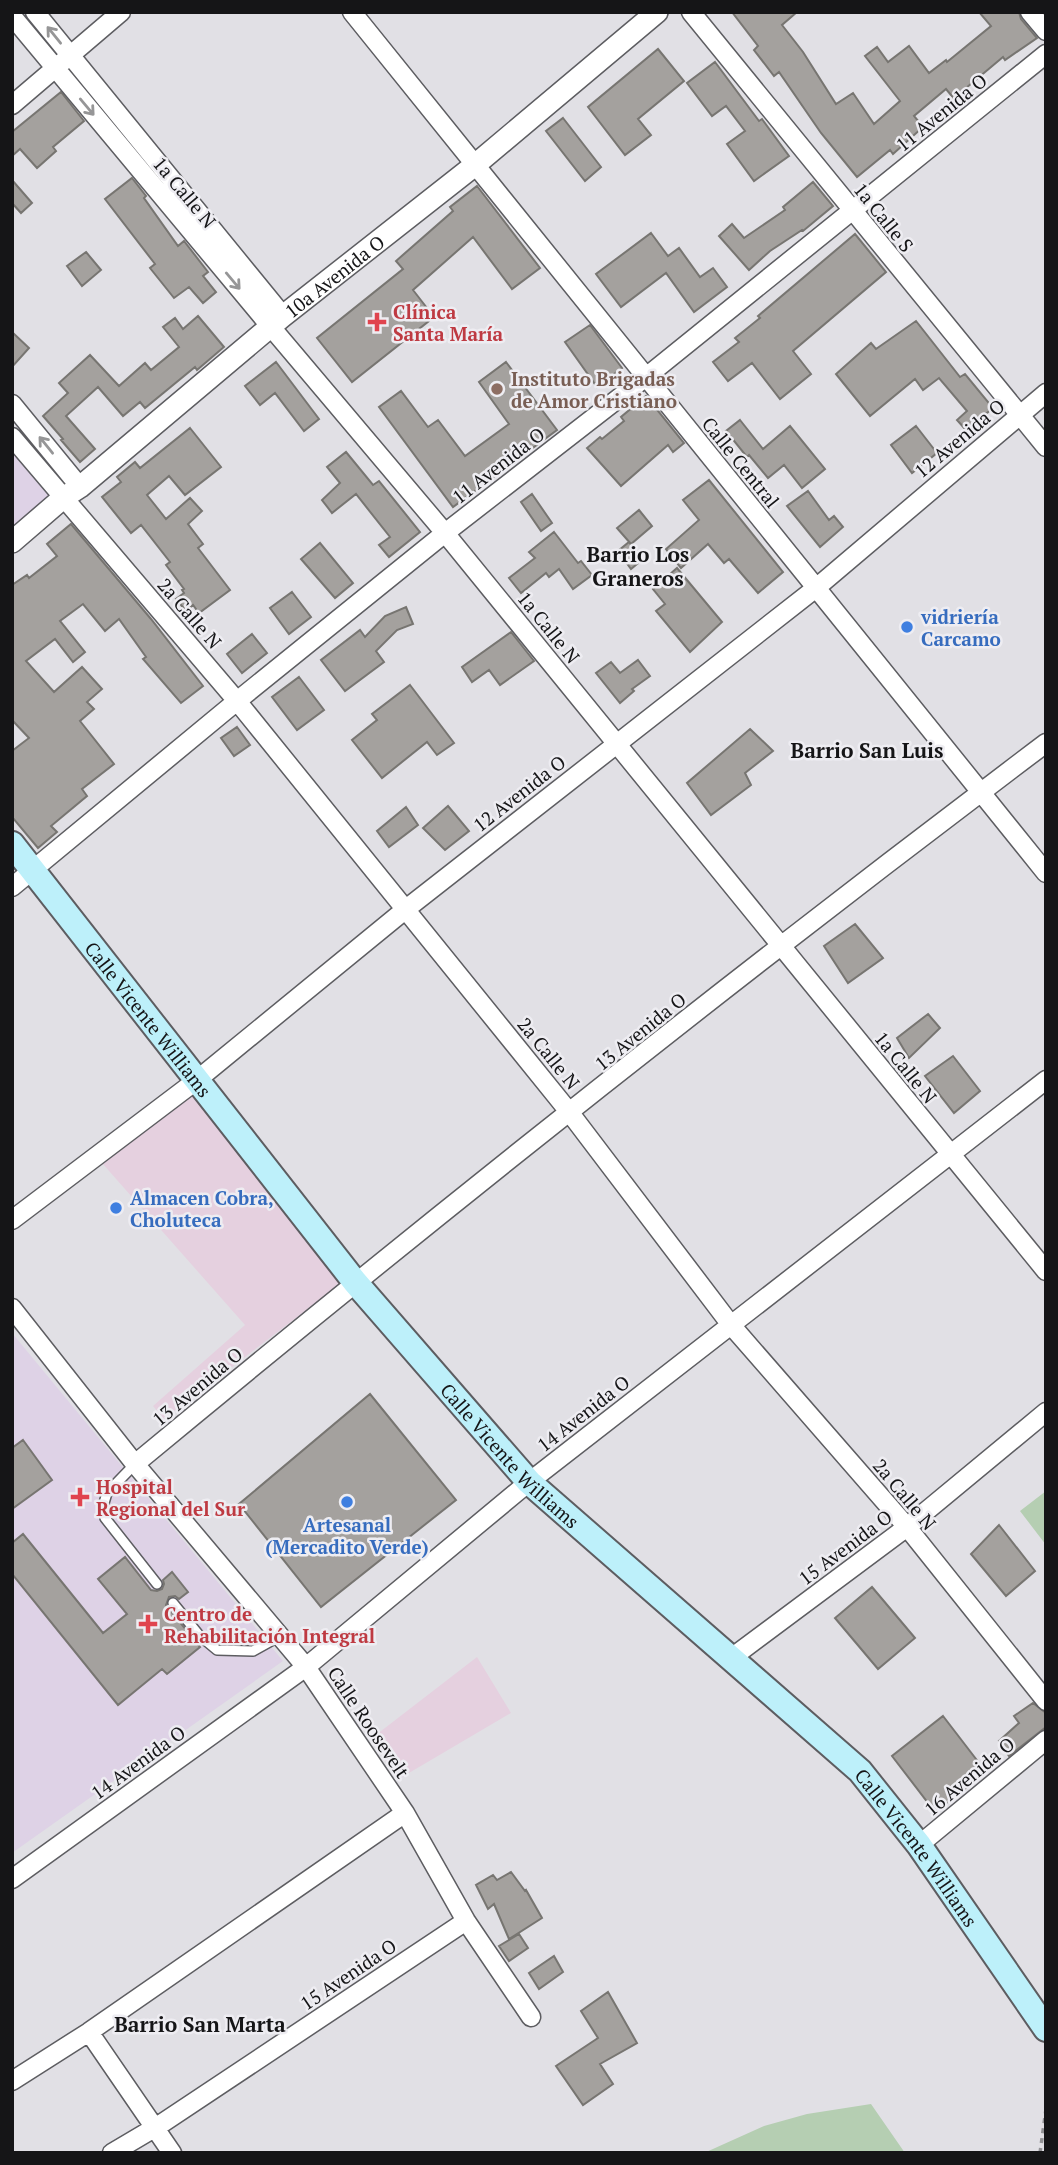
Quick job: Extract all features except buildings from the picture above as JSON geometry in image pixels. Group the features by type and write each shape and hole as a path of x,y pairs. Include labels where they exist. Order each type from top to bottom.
{"main road":[{"name":"Calle Vicente Williams","path":"12,844 355,1282 529,1482 860,1771 919,1845 1046,2029"}],"street":[{"name":"1a Calle N","path":"35,12 446,533 1046,1271"},
{"path":"12,105 121,12"},
{"name":"Calle Central","path":"352,12 1046,873"},
{"name":"10a Avenida O","path":"12,541 277,322 475,165 657,12"},
{"name":"1a Calle S","path":"691,12 1046,447"},
{"path":"1030,12 1046,31"},
{"name":"1a Calle N","path":"12,16 55,69 277,322"},
{"name":"11 Avenida O","path":"12,887 237,701 646,377 1046,54"},
{"name":"12 Avenida O","path":"12,1220 197,1080 407,909 816,588 1046,393"},
{"name":"2a Calle N","path":"12,404 72,492 570,1113 731,1325 907,1527 1046,1701"},
{"name":"2a Calle N","path":"12,437 72,492"},
{"name":"13 Avenida O","path":"135,1464 355,1282 780,946 1046,743"},
{"name":"14 Avenida O","path":"12,1879 306,1667 529,1482 1046,1080"},
{"name":"Calle Roosevelt","path":"12,1308 135,1464 306,1667 405,1813 466,1921 531,2017"},
{"name":"15 Avenida O","path":"730,1659 907,1527 1046,1412"},
{"name":"16 Avenida O","path":"919,1845 1046,1740"},
{"path":"12,2081 89,2032 405,1813"},
{"name":"15 Avenida O","path":"112,2153 154,2128 466,1921"},
{"path":"89,2032 172,2153"}],"lane":[{"path":"135,1464 107,1493 104,1503 105,1518 158,1584"},
{"path":"173,1603 198,1635 217,1650 253,1651 280,1636"}],"path":[{"path":"1040,2153 1046,2109"}],"shaded area":[{"path":"12,445 58,499 12,539"},
{"path":"195,1093 343,1282 164,1419 153,1406 245,1325 102,1163"},
{"name":"Hospital Regional del Sur","path":"12,1333 283,1661 12,1853"},
{"path":"477,1657 511,1713 397,1780 372,1738"}],"green space":[{"path":"1046,1491 1046,1545 1020,1511"},
{"path":"871,2104 905,2153 704,2153 764,2126 807,2114"}],"place":[{"name":"Clínica Santa María","path":"377,322"},
{"name":"Instituto Brigadas de Amor Cristiano","path":"497,389"},
{"name":"vidriería Carcamo","path":"907,627"},
{"name":"Almacen Cobra, Choluteca","path":"116,1208"},
{"name":"Hospital Regional del Sur","path":"80,1497"},
{"name":"Artesanal (Mercadito Verde)","path":"347,1502"},
{"name":"Centro de Rehabilitación Integral","path":"148,1624"}],"district":[{"name":"Barrio Los Graneros","path":"638,566"},
{"name":"Barrio San Luis","path":"867,750"},
{"name":"Barrio San Marta","path":"200,2024"}]}
